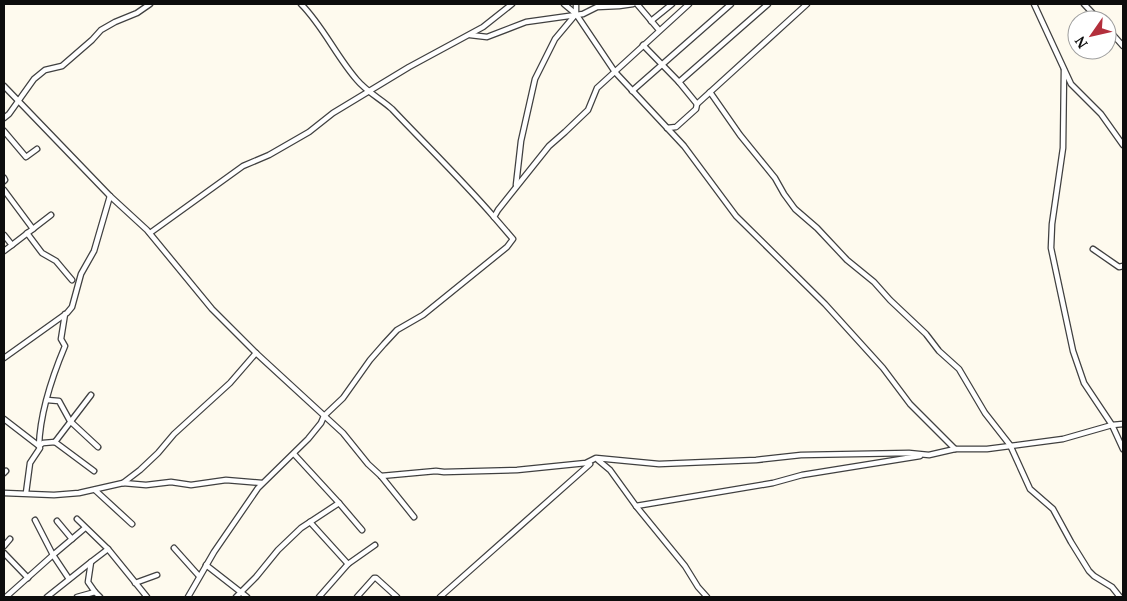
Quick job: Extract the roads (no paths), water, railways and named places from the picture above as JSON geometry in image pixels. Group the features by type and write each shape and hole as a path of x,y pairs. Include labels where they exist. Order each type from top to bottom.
{"street":[{"path":"4,118 34,79 45,70 62,66 101,30 137,13 150,4"},
{"path":"188,597 199,576 245,504 262,483 294,454 315,431 324,416 343,398 370,360 397,330 423,315 513,240 473,193 391,108 357,81 313,16 301,4"},
{"path":"150,233 243,166 269,155 309,132 333,112 409,67 483,27 512,4"},
{"path":"564,4 576,14 615,72 684,146 736,216 825,304 883,368 910,404 955,449"},
{"path":"516,187 521,141 536,79 555,39 576,14 576,4"},
{"path":"468,34 487,37 526,22 583,14 597,7 633,4"},
{"path":"637,4 659,30"},
{"path":"651,20 672,4"},
{"path":"494,217 549,146 588,110 597,88 690,4"},
{"path":"632,91 731,4"},
{"path":"679,82 768,4"},
{"path":"667,128 676,127 696,109 697,104 807,4"},
{"path":"1034,4 1071,84 1101,114 1123,145"},
{"path":"643,46 679,82 697,104"},
{"path":"1064,70 1063,148 1052,224 1051,248 1073,351 1084,382 1112,426 1123,449"},
{"path":"4,86 110,196 150,233 212,309 256,353 343,433 414,517"},
{"path":"710,92 775,178 790,203 847,260 874,282 926,334 939,351 955,364 985,413 1010,445 1028,486 1053,509 1070,542 1089,571 1112,587 1120,597"},
{"path":"4,131 26,157 37,149"},
{"path":"4,190 33,229"},
{"path":"4,358 72,307 81,274 94,251 110,196"},
{"path":"4,251 52,215"},
{"path":"27,233 42,253 56,261 72,280"},
{"path":"4,235 12,245"},
{"path":"1093,249 1118,268 1123,266"},
{"path":"26,493 30,463 40,448 40,436 47,400 54,373 65,346 61,339 65,314"},
{"path":"123,483 140,470 174,434 230,383 256,353"},
{"path":"39,446 55,442 91,395"},
{"path":"47,400 59,401 70,422 98,447"},
{"path":"4,420 39,446"},
{"path":"636,506 774,483 802,475 955,449 987,449 1063,439 1123,424"},
{"path":"55,442 94,471"},
{"path":"381,476 436,470 444,472 517,470 586,463 596,458 659,464 756,460 808,454 909,453 927,455"},
{"path":"294,454 340,503 362,530"},
{"path":"596,458 610,470 707,597"},
{"path":"440,597 596,458"},
{"path":"4,493 54,495 95,490 123,483 146,485 172,482 191,485 226,480 262,483"},
{"path":"95,490 132,524"},
{"path":"236,597 256,578 278,550 301,528 340,503"},
{"path":"77,519 108,549 147,597"},
{"path":"35,520 53,555 69,579"},
{"path":"57,520 72,539"},
{"path":"310,522 348,564"},
{"path":"6,597 85,528"},
{"path":"4,546 10,539"},
{"path":"319,597 348,564 375,545"},
{"path":"174,548 199,576"},
{"path":"46,597 108,549"},
{"path":"4,553 28,578"},
{"path":"91,562 88,582 100,597"},
{"path":"206,565 247,597"},
{"path":"135,582 157,575"},
{"path":"358,597 374,578 397,597"},
{"path":"77,597 95,592"}]}
